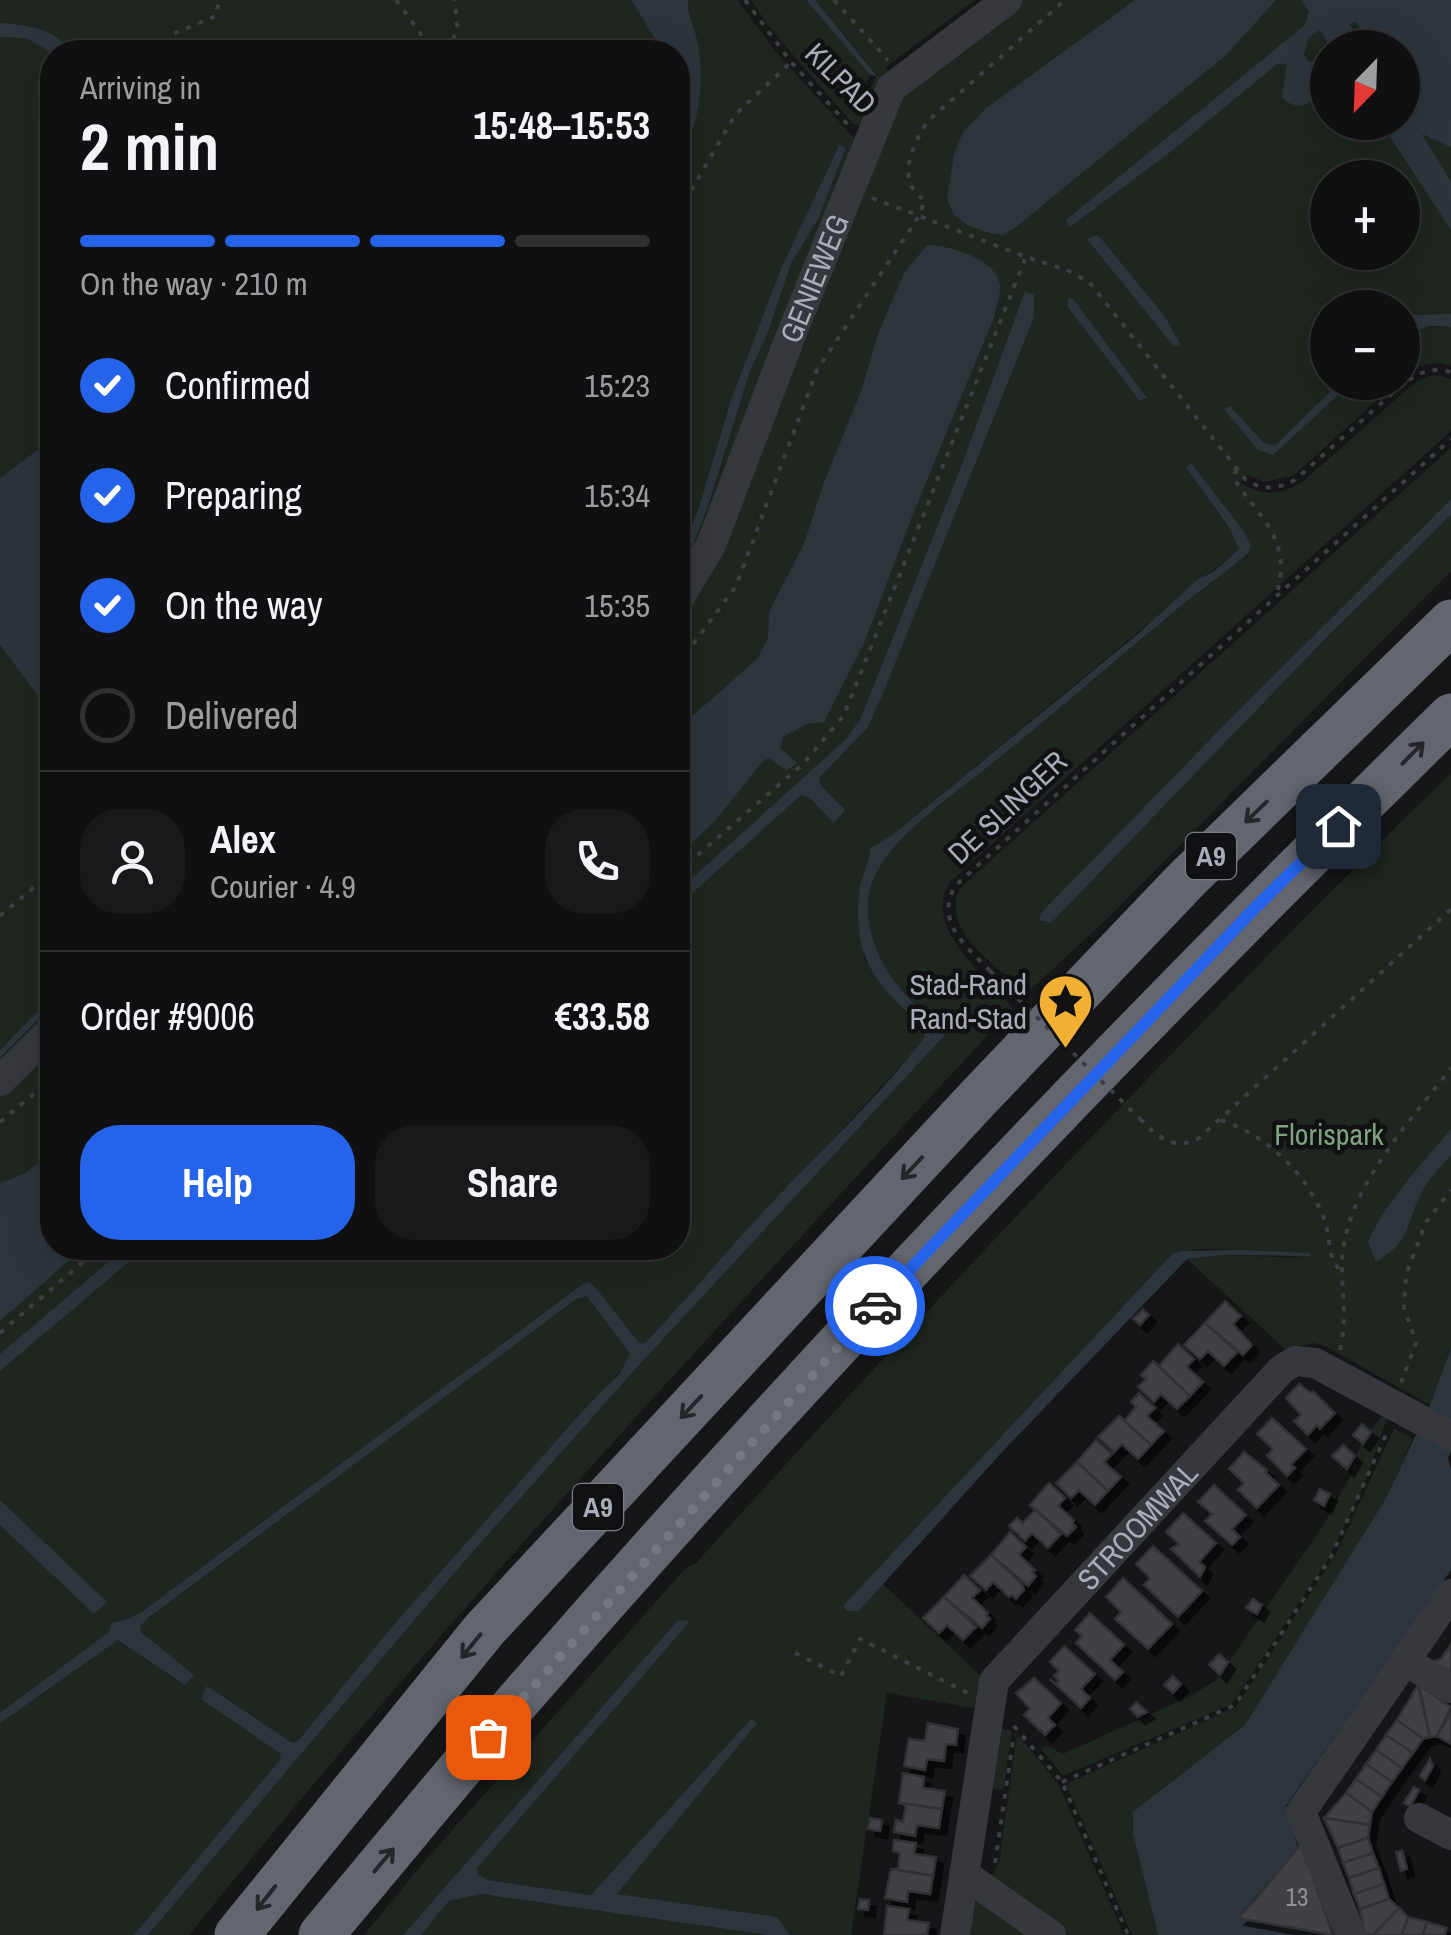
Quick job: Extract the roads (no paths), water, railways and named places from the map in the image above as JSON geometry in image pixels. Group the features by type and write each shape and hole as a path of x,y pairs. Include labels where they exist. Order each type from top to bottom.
{"highway":[{"name":"A9","path":"237,1935 511,1601 965,1111 1174,892 1451,622"},
{"name":"A9","path":"322,1935 536,1680 924,1253 1254,909 1451,716"}],"street":[{"name":"GENIEWEG","path":"690,580 711,545 891,88 1008,0"},
{"path":"0,1081 40,1042"},
{"name":"STROOMWAL","path":"955,1935 994,1681 1282,1369 1295,1361 1305,1361 1332,1370 1451,1436"},
{"path":"1352,1935 1301,1812 1451,1594"},
{"path":"1405,1662 1451,1688"},
{"path":"1418,1818 1451,1835"},
{"path":"964,1874 1051,1935"}],"place":[{"name":"Stad-Rand Rand-Stad","path":"1066,1050"}],"park label":[{"name":"Florispark","path":"1329,1134"}]}
